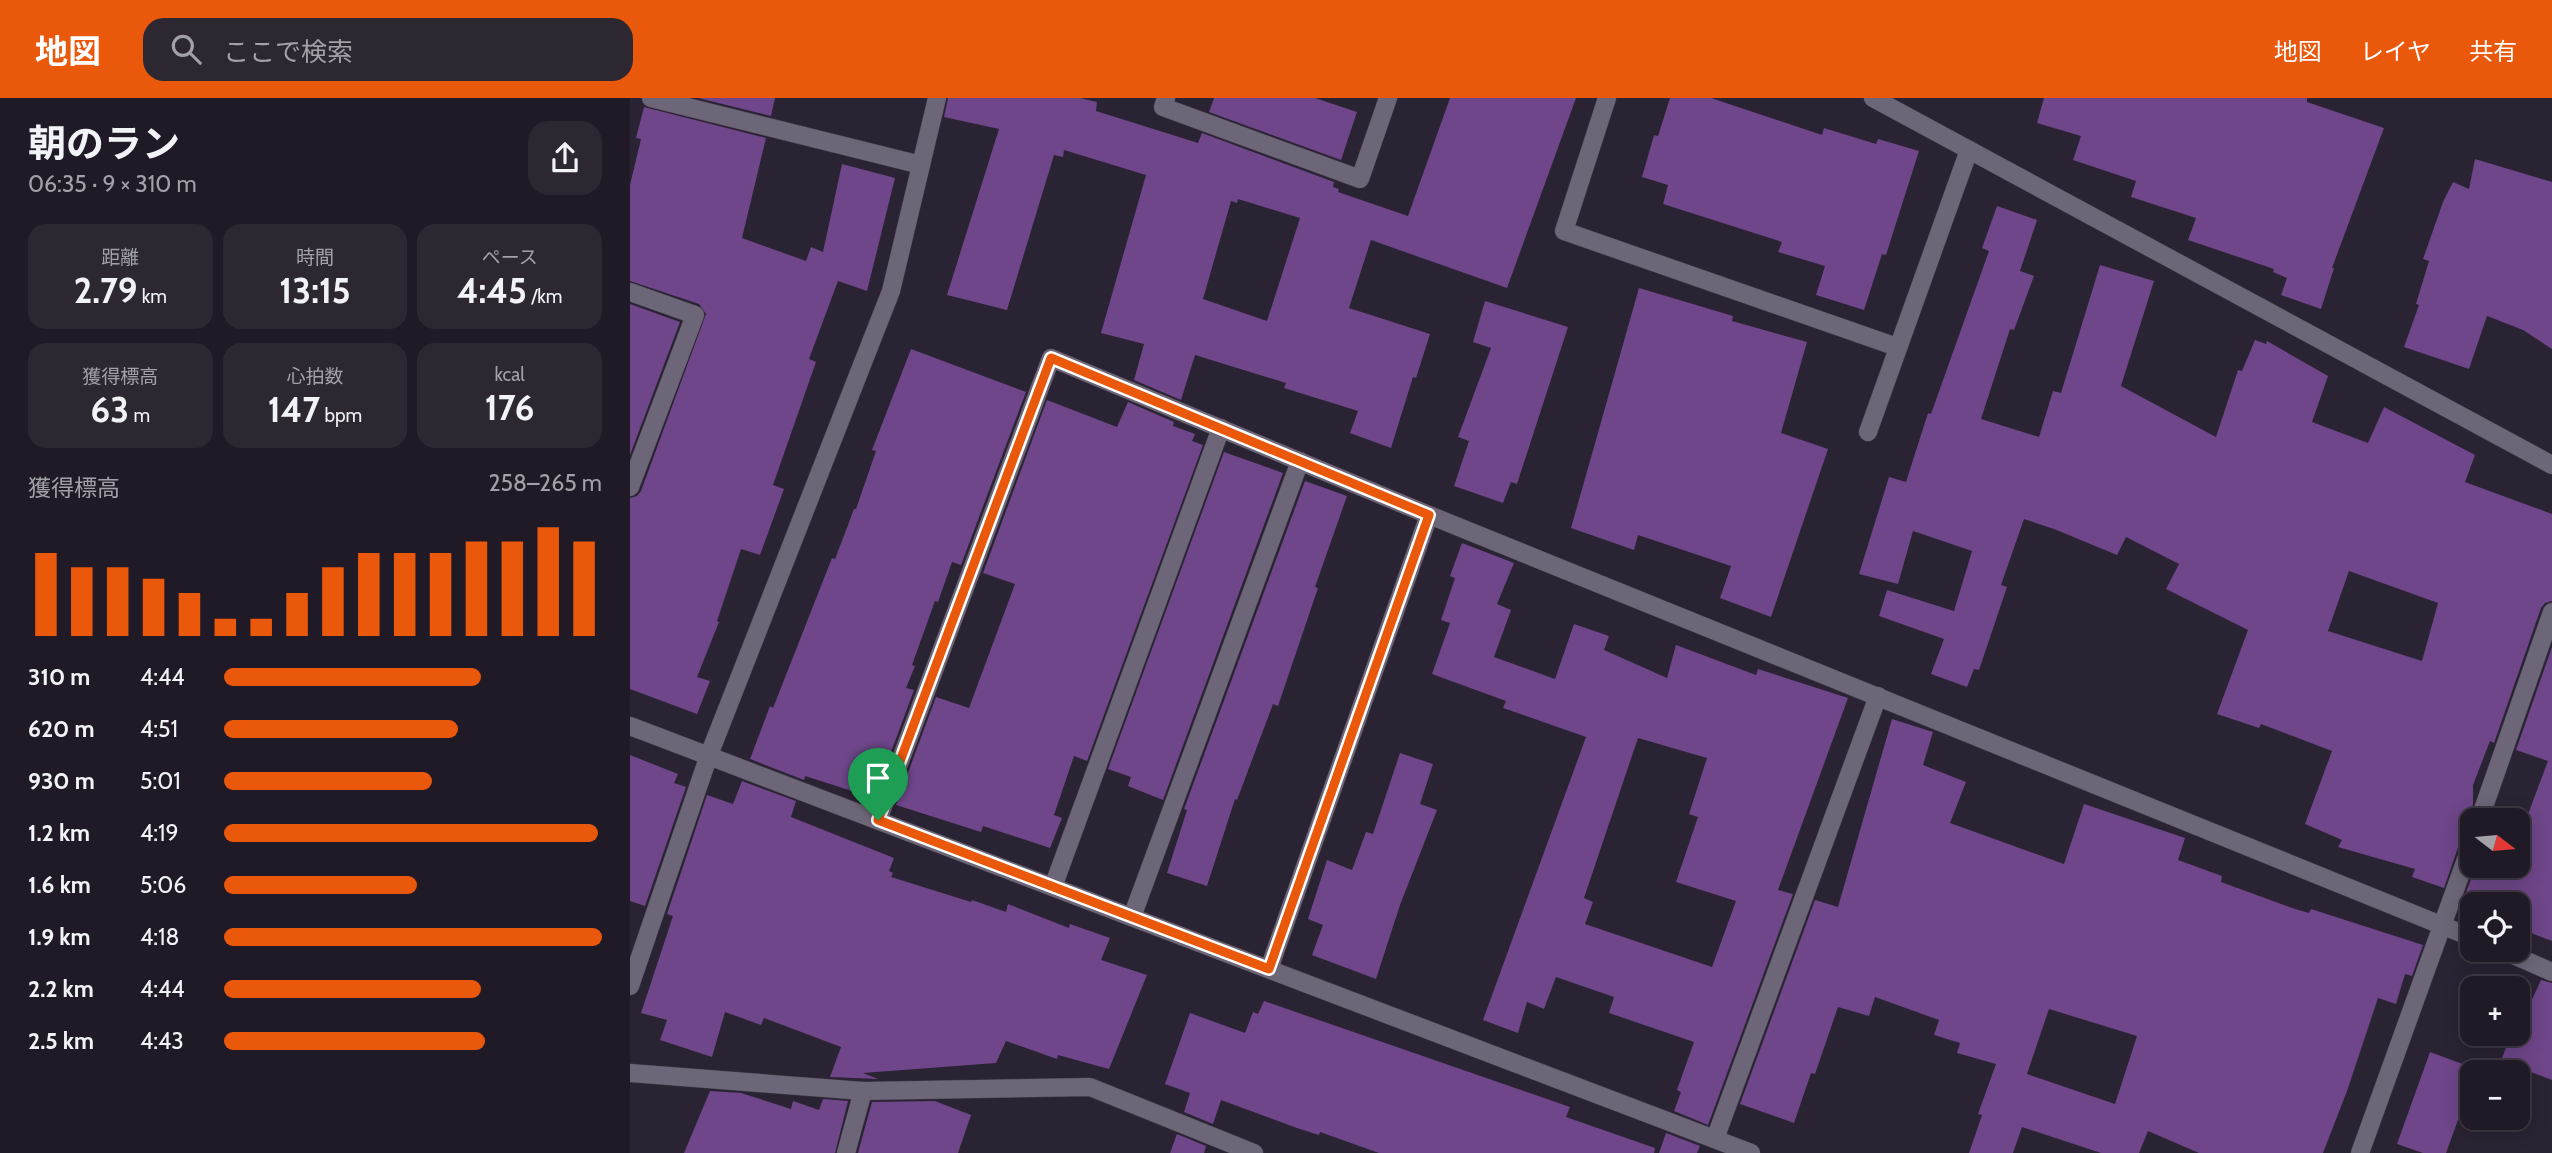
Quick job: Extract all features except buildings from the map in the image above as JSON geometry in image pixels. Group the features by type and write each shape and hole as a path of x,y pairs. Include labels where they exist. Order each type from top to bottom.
{"street":[{"path":"651,98 921,165"},
{"path":"630,986 709,755 891,291 937,98"},
{"path":"1166,98 1163,107 1360,179 1388,98"},
{"path":"1607,98 1564,231 1896,347"},
{"path":"1873,98 2552,465"},
{"path":"1868,432 1896,347 1969,150"},
{"path":"630,292 695,315 630,487"},
{"path":"878,820 1051,358 1429,515 2460,932"},
{"path":"1053,887 1221,428"},
{"path":"1132,917 1300,461"},
{"path":"1269,969 1429,515"},
{"path":"2484,808 2552,612"},
{"path":"1715,1139 1878,696"},
{"path":"630,726 1751,1153"},
{"path":"2360,1153 2460,877"},
{"path":"2529,962 2552,972"},
{"path":"630,1073 863,1091 1090,1087 1254,1153"},
{"path":"846,1153 863,1091"}],"route":[{"path":"1051,358 1429,515 1269,969 878,820 1051,358"}]}
